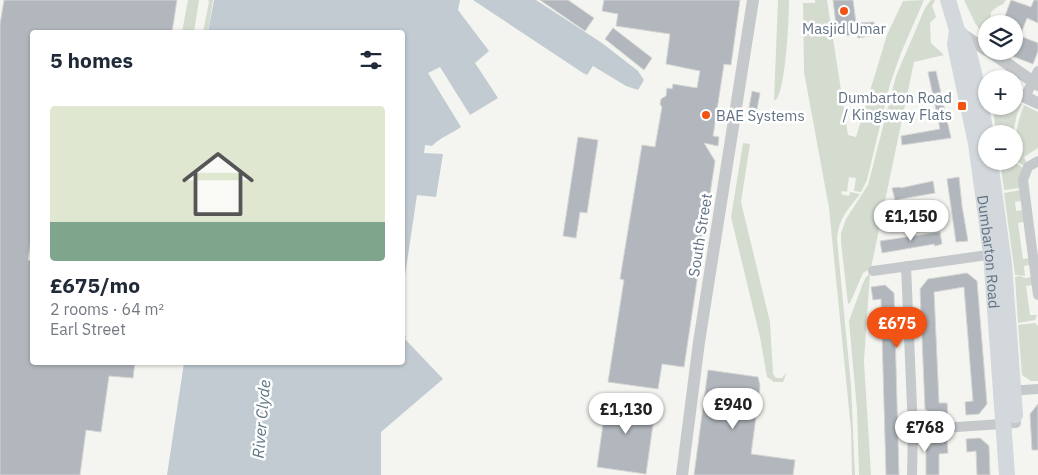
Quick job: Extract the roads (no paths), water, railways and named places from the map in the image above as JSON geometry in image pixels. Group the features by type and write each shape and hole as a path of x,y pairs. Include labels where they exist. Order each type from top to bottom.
{"main road":[{"name":"Dumbarton Road","path":"952,4 957,30 955,45 997,254"},
{"name":"Dumbarton Road","path":"957,30 966,45 978,82"},
{"name":"Dumbarton Road","path":"991,170 1010,424 1018,475"},
{"name":"Dumbarton Road","path":"1007,475 1010,424"}],"street":[{"name":"South Street","path":"682,475 699,342 753,0"},
{"path":"957,30 978,44"},
{"path":"1004,60 1036,79 1023,90"},
{"path":"1023,96 1038,103"},
{"path":"1038,161 1028,167 1023,180 1038,295"},
{"path":"872,271 997,254"},
{"path":"906,266 913,430 912,475"},
{"path":"1008,391 1038,389"},
{"path":"913,430 1010,424"}],"water":[{"path":"214,0 460,0 458,10 489,51 475,63 498,98 470,115 440,67 428,73 461,127 432,146 425,145 424,153 443,154 436,197 417,195 405,276 405,30 208,30"},
{"path":"473,0 536,0 602,43 638,71 644,80 638,90 626,86 593,66 587,75"},
{"name":"River Clyde","path":"405,339 443,379 381,432 381,475 167,475 184,365 405,365"}],"place":[{"name":"Masjid Umar","path":"844,11"},
{"name":"Dumbarton Road / Kingsway Flats","path":"962,106"},
{"name":"BAE Systems","path":"706,115"}]}
